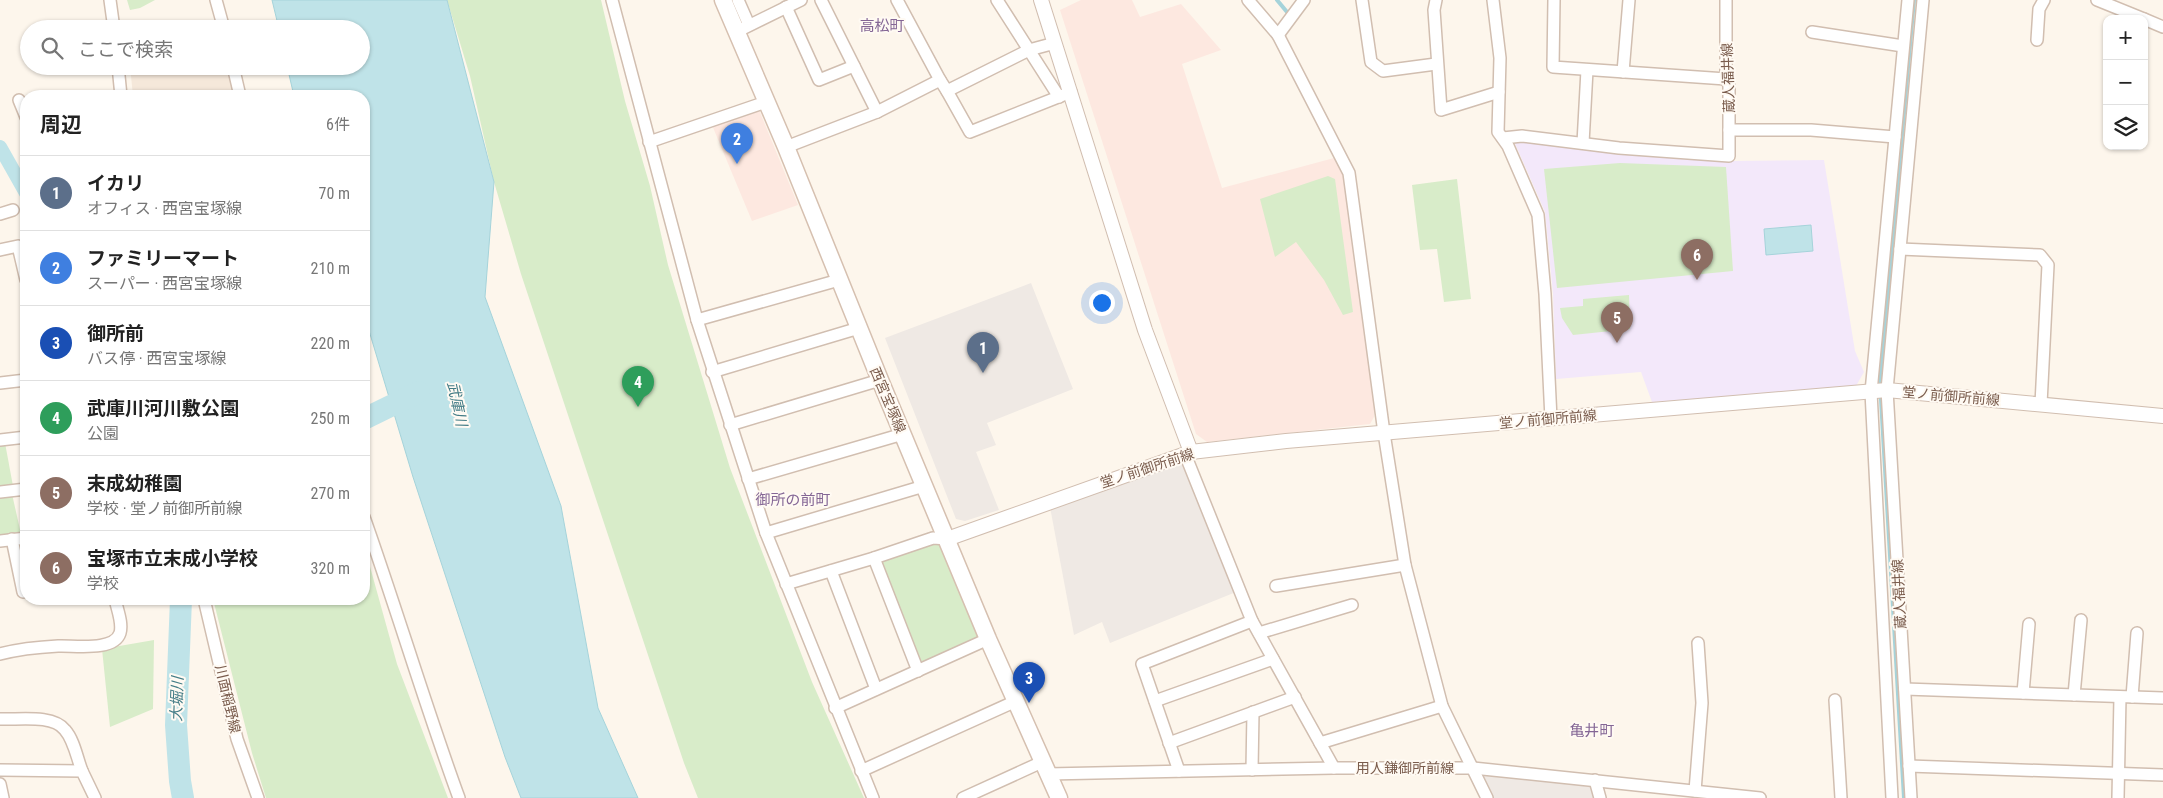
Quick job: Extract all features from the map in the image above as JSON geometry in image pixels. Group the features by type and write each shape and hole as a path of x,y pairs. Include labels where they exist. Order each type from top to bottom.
{"main road":[{"name":"西宮宝塚線","path":"723,0 742,28 766,102 786,147 858,328 988,639 1059,798"}],"street":[{"path":"110,0 113,20"},
{"path":"216,0 222,20"},
{"path":"612,0 696,320 712,372 766,533 835,708 873,798"},
{"path":"738,0 742,28 801,0"},
{"path":"822,0 877,112"},
{"path":"897,0 970,132 1065,94"},
{"path":"997,0 1029,50 1065,94"},
{"path":"1041,0 1055,43 1065,94 1188,453 1252,620 1334,768"},
{"path":"1248,0 1278,34 1349,173 1384,433 1405,565 1442,706 1487,798"},
{"path":"1278,34 1304,0"},
{"path":"1362,0 1372,62 1383,71 1436,64"},
{"path":"1436,0 1434,10 1440,110 1499,92"},
{"path":"1493,0 1500,58 1498,132 1508,146 1538,215 1545,294 1551,419"},
{"path":"1554,0 1553,67 1726,79"},
{"path":"1622,72 1629,0"},
{"name":"蔵人福井線","path":"1583,143 1729,156 1729,85 1726,79 1726,0"},
{"path":"1892,798 1871,392 1908,0"},
{"name":"蔵人福井線","path":"1911,798 1887,390 1923,0"},
{"path":"2037,40 2040,9 2044,0"},
{"path":"2097,0 2134,15"},
{"path":"786,8 819,80 854,66"},
{"path":"2148,21 2163,27"},
{"path":"1812,32 1903,46"},
{"path":"947,91 1029,50 1055,43"},
{"path":"1503,138 1522,136 1583,143 1587,70"},
{"path":"119,75 120,90"},
{"path":"235,75 239,90"},
{"path":"786,147 877,112 940,80"},
{"path":"649,142 766,102"},
{"path":"1897,113 1913,114"},
{"path":"1730,130 1811,130 1895,138"},
{"path":"0,214 13,210"},
{"path":"0,250 18,246 20,254"},
{"path":"1900,249 2040,255 2048,265 2041,404"},
{"path":"696,320 839,280"},
{"path":"712,372 858,328"},
{"path":"730,425 880,380"},
{"path":"0,383 20,381"},
{"name":"堂ノ前御所前線","path":"947,538 1188,453 1384,433 1887,390 2163,416"},
{"path":"748,479 903,434"},
{"path":"0,440 20,438"},
{"path":"766,533 924,486"},
{"path":"0,492 20,490"},
{"path":"370,534 399,617 433,729 459,798"},
{"path":"786,584 933,538 947,538"},
{"path":"20,539 6,540 20,583"},
{"path":"874,558 918,671"},
{"path":"1276,586 1405,565"},
{"path":"831,571 876,689"},
{"path":"0,654 60,646 86,647 113,641 118,638 121,627 116,605"},
{"name":"川面稲野線","path":"205,605 237,740 258,798"},
{"path":"1259,633 1352,605"},
{"path":"1179,771 1142,664 1252,620"},
{"path":"2074,695 2081,620"},
{"path":"2023,693 2029,624"},
{"path":"2118,798 2126,697 2137,633"},
{"path":"835,708 988,639"},
{"path":"1695,791 1702,703 1698,643"},
{"path":"1155,701 1274,659"},
{"path":"1905,688 2163,698"},
{"path":"1169,743 1295,697"},
{"path":"1834,700 1841,798"},
{"path":"861,770 1016,701"},
{"path":"1320,743 1442,706"},
{"path":"1252,770 1253,712"},
{"path":"0,719 43,720 62,726 67,731 82,771 95,798"},
{"path":"1909,766 2163,774"},
{"path":"963,798 1045,768"},
{"name":"用人鎌御所前線","path":"1045,768 1179,771 1472,768 1695,791 1714,796 1760,798"},
{"path":"0,770 82,771"},
{"path":"1595,780 1600,798"},
{"path":"0,784 3,798"}],"shaded area":[{"path":"1081,0 1132,0 1140,17 1181,4 1221,50 1182,64 1222,188 1334,158 1344,176 1374,402 1374,417 1370,424 1207,442 1196,434 1060,10"},
{"path":"131,75 229,75 233,90 132,90"},
{"path":"759,110 798,205 752,221 712,125"},
{"path":"1513,139 1620,154 1730,161 1824,160 1855,351 1864,372 1856,386 1652,402 1641,372 1556,379 1553,294 1545,212"},
{"path":"1031,283 1073,389 987,423 996,445 976,452 999,510 965,521 956,519 885,338"},
{"path":"1183,463 1236,592 1110,643 1102,622 1074,635 1050,507 1141,474"},
{"path":"1483,775 1591,786 1595,798 1494,798"}],"green space":[{"path":"127,0 155,0 140,8 130,10"},
{"path":"447,0 601,0 625,101 650,186 668,265 730,468 812,682 864,798 698,798 684,763 521,274 494,182 470,76"},
{"path":"1620,163 1726,167 1733,271 1557,288 1544,169"},
{"path":"1328,176 1335,179 1353,312 1343,315 1324,280 1296,242 1275,257 1260,199"},
{"path":"1457,179 1471,299 1444,302 1437,249 1420,250 1412,185"},
{"path":"1629,295 1630,329 1573,335 1562,318 1560,308 1583,306 1583,299"},
{"path":"5,443 13,486 0,487 0,444"},
{"path":"12,494 20,534 0,536 0,496"},
{"path":"939,543 979,638 921,663 882,561"},
{"path":"370,567 397,664 448,798 266,798 252,753 215,605 370,605"},
{"path":"154,640 153,709 110,727 102,649"}],"water":[{"name":"武庫川","path":"272,0 447,0 494,182 485,297 561,506 598,708 638,798 521,798 505,757 413,477 370,334 370,90 293,90 289,75 370,75 370,20 277,20"},
{"path":"1811,225 1813,251 1766,255 1764,229"}],"waterway":[{"path":"1277,0 1287,12"},
{"path":"1904,798 1880,382 1914,0"},
{"path":"0,147 20,182"},
{"name":"大堀川","path":"370,416 419,392"},
{"name":"大堀川","path":"181,605 176,725 183,798"}],"place":[{"name":"ファミリーマート","path":"737,164"},
{"name":"宝塚市立末成小学校","path":"1697,280"},
{"name":"末成幼稚園","path":"1617,343"},
{"name":"イカリ","path":"983,373"},
{"name":"武庫川河川敷公園","path":"638,407"},
{"name":"御所前","path":"1029,703"}],"district":[{"name":"高松町","path":"882,26"},
{"name":"御所の前町","path":"793,500"},
{"name":"亀井町","path":"1592,731"}]}
